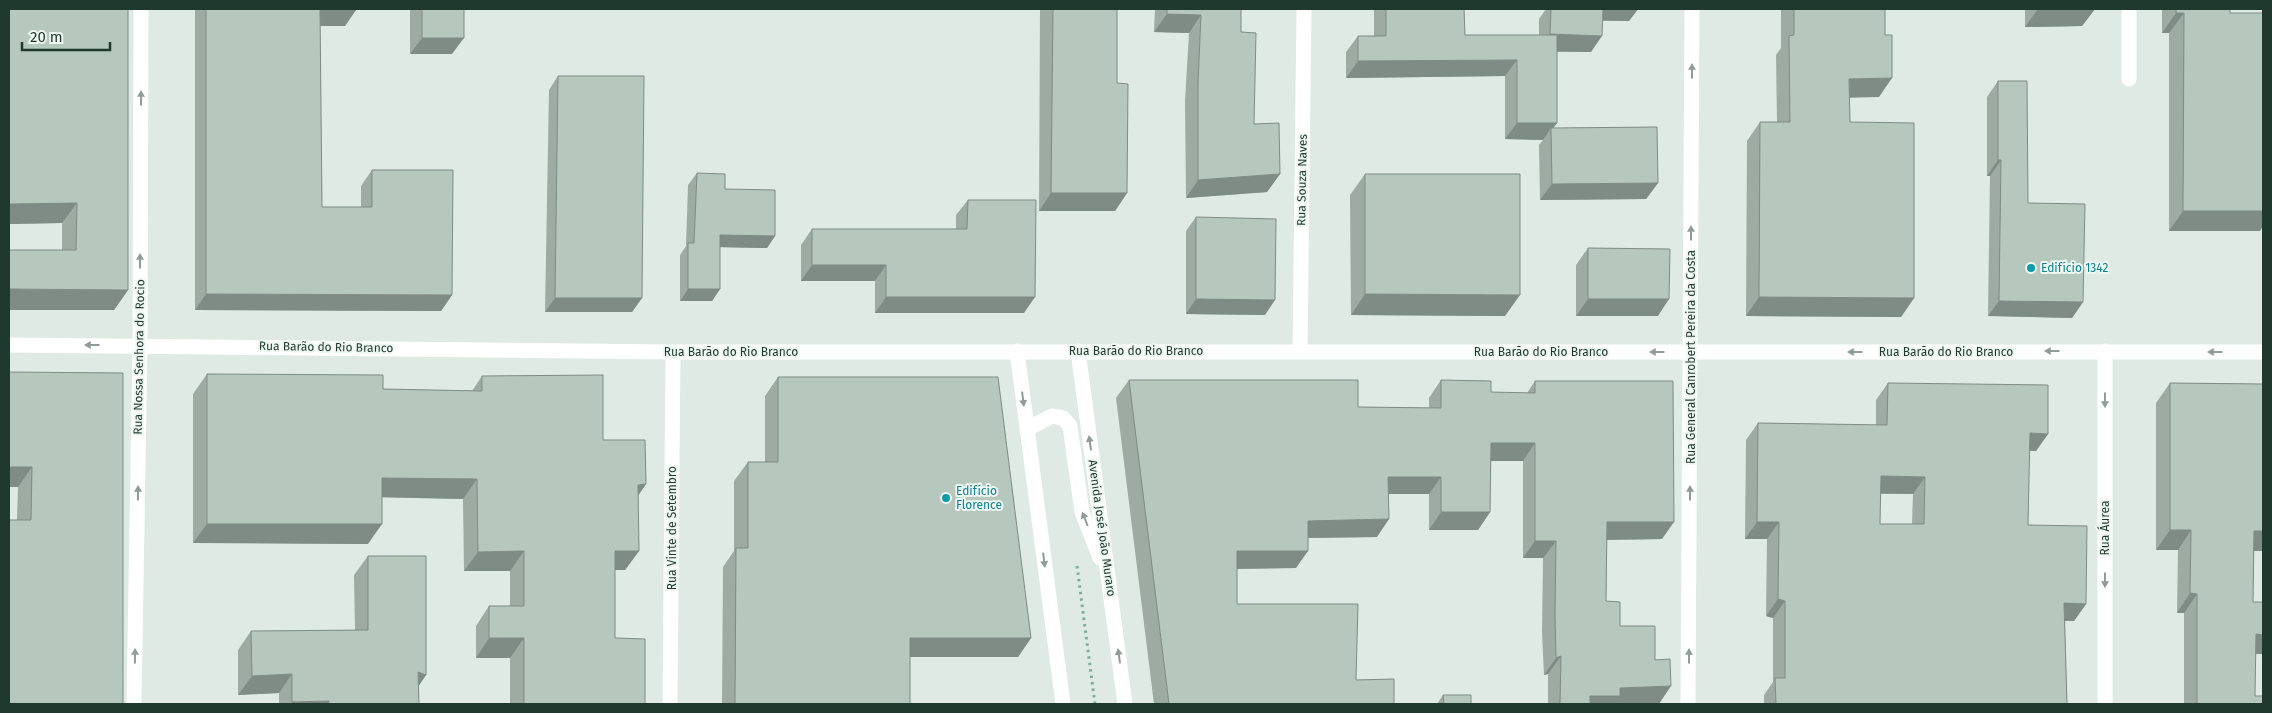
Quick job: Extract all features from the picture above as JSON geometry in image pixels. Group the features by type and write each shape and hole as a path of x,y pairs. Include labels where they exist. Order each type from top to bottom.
{"street":[{"name":"Rua Nossa Senhora do Rocio","path":"134,704 140,345 141,9"},
{"name":"Rua Souza Naves","path":"1300,352 1304,9"},
{"name":"Rua General Canrobert Pereira da Costa","path":"1688,704 1692,9"},
{"path":"2128,9 2129,78"},
{"name":"Rua Barão do Rio Branco","path":"9,345 673,352 2263,352"},
{"path":"1017,351 1063,704"},
{"name":"Avenida José João Muraro","path":"1078,351 1125,704"},
{"name":"Rua Áurea","path":"2105,351 2106,704"},
{"name":"Rua Vinte de Setembro","path":"670,704 673,352"},
{"path":"1027,428 1052,416 1063,418 1070,426 1082,512 1109,581"}],"path":[{"path":"1076,556 1095,704"}],"building":[{"path":"9,9 128,9 128,290 9,289 9,250 76,250 77,203 9,204"},
{"path":"206,9 356,9 320,10 322,207 372,207 372,170 453,170 452,295 206,294"},
{"path":"422,9 464,9 464,38 422,38"},
{"path":"1053,9 1117,9 1117,83 1128,84 1127,193 1051,193"},
{"path":"1167,9 1241,9 1241,32 1256,33 1254,124 1279,123 1280,174 1198,180 1198,83 1201,15 1167,14"},
{"path":"1386,9 1464,9 1465,35 1557,35 1557,123 1517,123 1517,60 1358,61 1358,36 1386,36"},
{"path":"1551,9 1603,9 1602,36 1550,34"},
{"path":"1794,9 1885,9 1885,35 1892,35 1892,78 1849,79 1850,122 1914,123 1914,298 1759,297 1760,122 1790,122 1789,36 1794,35"},
{"path":"2176,9 2230,9 2230,13 2263,13 2263,211 2183,211 2184,13 2176,13"},
{"path":"558,76 644,76 642,298 555,298"},
{"path":"1998,81 2027,81 2028,203 2085,204 2083,302 1999,301 2001,160 1998,160"},
{"path":"1657,127 1658,183 1552,184 1551,128"},
{"path":"697,173 725,174 725,189 775,190 775,236 720,235 720,289 688,289 688,243 694,243"},
{"path":"1365,174 1520,174 1520,295 1365,294"},
{"path":"968,200 1036,200 1035,297 886,297 886,265 812,265 812,229 967,229"},
{"path":"1196,217 1276,219 1275,300 1196,299"},
{"path":"1588,248 1670,249 1669,299 1588,299"},
{"path":"9,372 123,373 123,704 9,704 9,520 31,520 32,467 9,467"},
{"path":"207,374 383,375 383,389 482,391 482,376 603,375 603,440 645,440 646,484 638,485 639,551 615,551 615,638 645,639 645,704 524,704 524,638 489,638 489,606 524,606 524,551 478,552 477,479 382,478 382,524 207,524"},
{"path":"778,377 998,377 1031,638 910,638 910,704 735,704 736,548 748,548 748,462 778,462"},
{"path":"1129,380 1358,380 1358,407 1441,408 1441,380 1491,381 1491,392 1535,393 1535,381 1673,381 1674,522 1607,522 1606,601 1620,602 1620,626 1655,626 1655,660 1670,659 1671,686 1620,688 1620,696 1590,696 1590,704 1560,704 1561,656 1556,658 1556,541 1535,541 1535,443 1491,443 1490,512 1441,512 1441,477 1388,477 1389,519 1308,521 1308,551 1237,551 1237,604 1358,604 1356,680 1394,679 1394,704 1169,704"},
{"path":"1888,383 2048,385 2048,434 2030,433 2028,525 2087,526 2086,604 2064,603 2067,704 1776,704 1775,678 1785,678 1785,601 1778,599 1779,522 1757,522 1758,423 1887,425","holes":["1881,476 1925,477 1924,524 1880,524"]},
{"path":"2170,383 2263,384 2263,531 2254,531 2253,602 2263,602 2263,635 2256,634 2255,696 2263,696 2263,704 2197,704 2197,594 2190,593 2191,530 2170,530"},
{"path":"368,556 426,556 426,675 418,672 419,704 329,704 329,701 292,702 292,674 252,676 251,631 368,630"},
{"path":"1443,695 1471,695 1471,704 1444,704"}],"place":[{"name":"Edifício 1342","path":"2031,268"},
{"name":"Edifício Florence","path":"946,498"}]}
